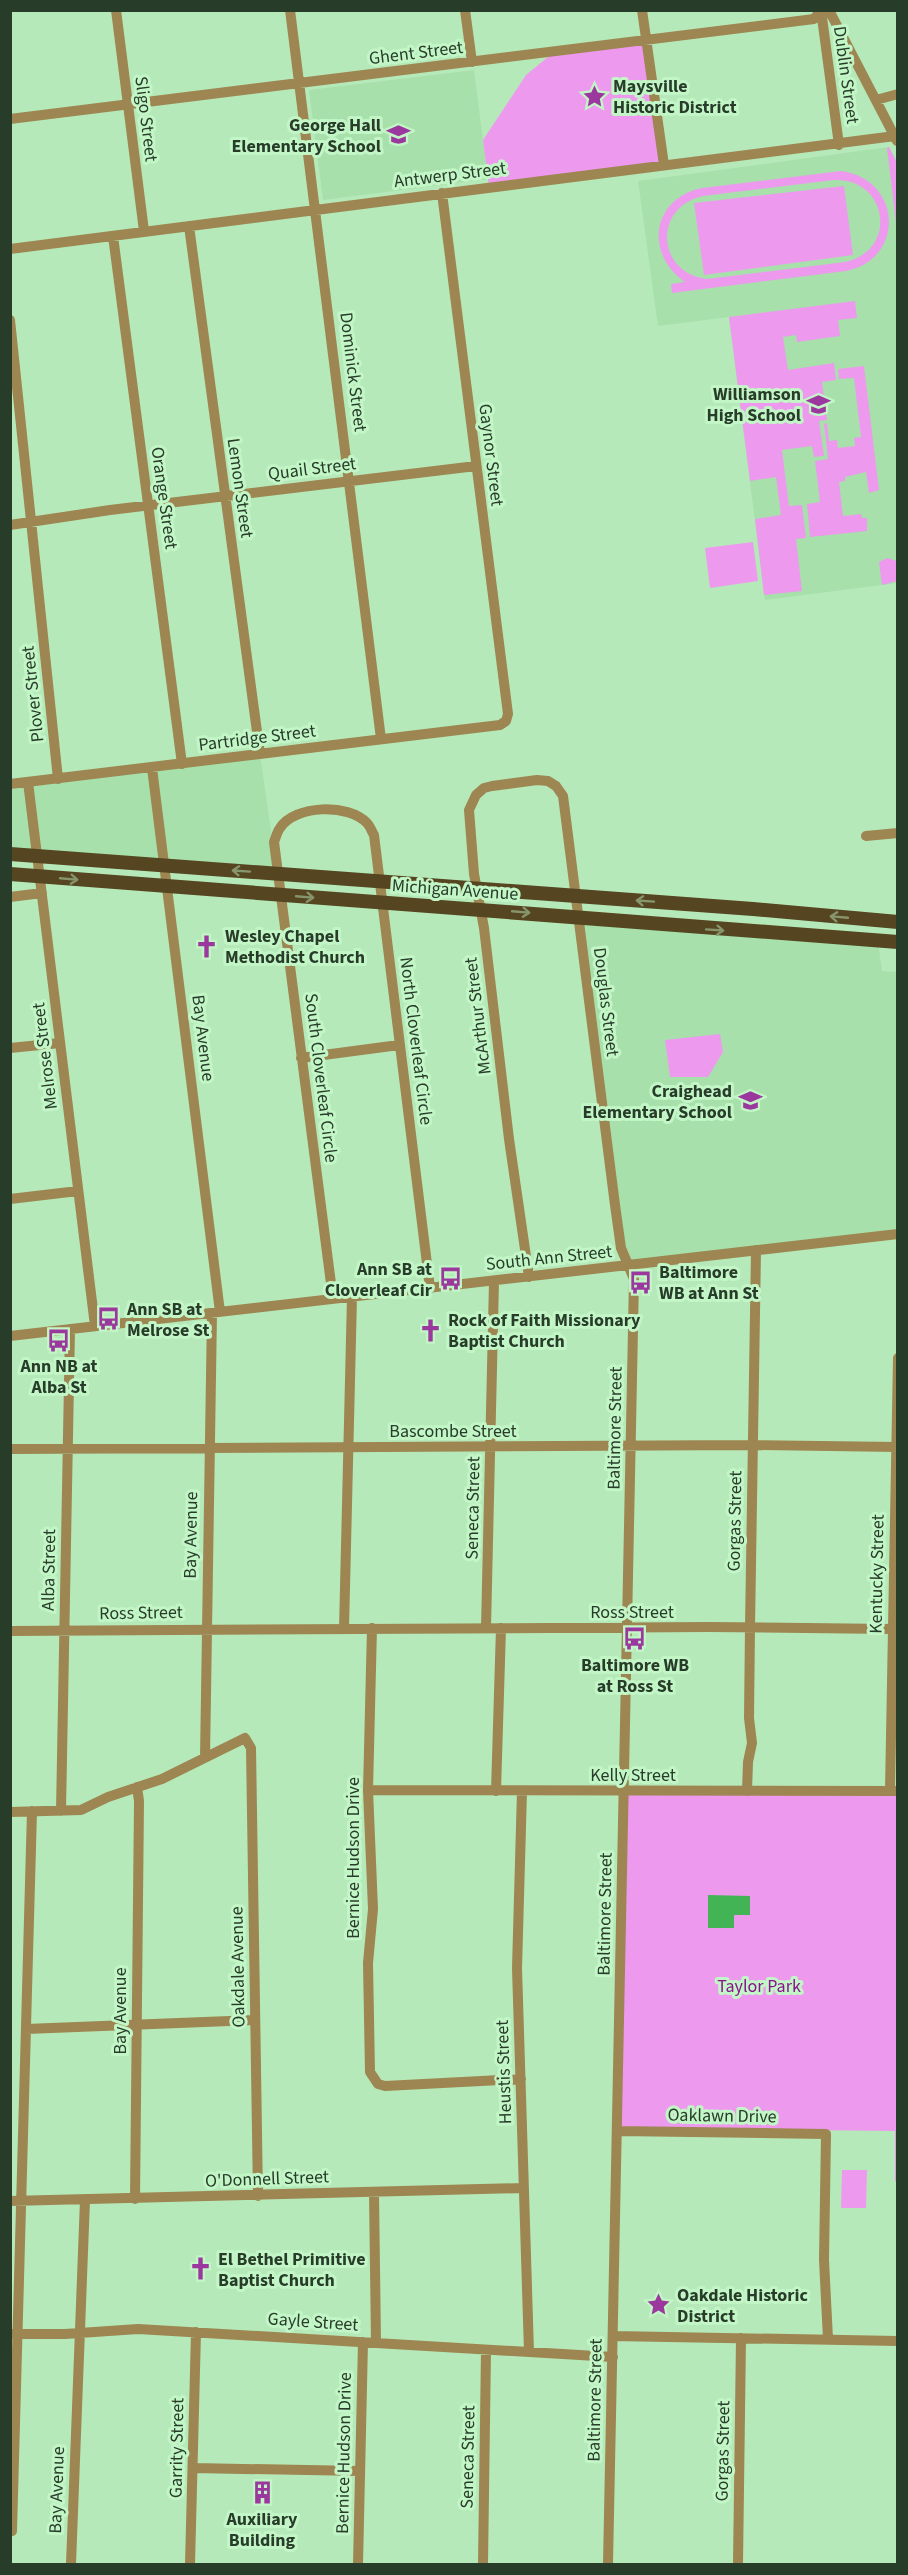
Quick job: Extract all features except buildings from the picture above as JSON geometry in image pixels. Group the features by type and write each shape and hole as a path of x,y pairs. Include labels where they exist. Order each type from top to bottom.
{"main road":[{"name":"Michigan Avenue","path":"10,854 897,922"},
{"name":"Michigan Avenue","path":"10,874 897,942"}],"street":[{"name":"Sligo Street","path":"116,10 144,231"},
{"name":"Dominick Street","path":"290,10 381,739"},
{"path":"465,10 472,62"},
{"path":"642,10 664,165"},
{"name":"Ghent Street","path":"10,119 814,19 821,11"},
{"path":"821,11 831,14 896,139"},
{"name":"Dublin Street","path":"821,11 839,145"},
{"path":"876,100 897,94"},
{"name":"Antwerp Street","path":"10,249 664,165 896,139"},
{"name":"Gaynor Street","path":"442,193 508,714 506,721"},
{"name":"Lemon Street","path":"189,226 260,754"},
{"name":"Orange Street","path":"113,236 182,764"},
{"name":"Plover Street","path":"10,320 33,522 58,778"},
{"name":"Quail Street","path":"10,525 476,466"},
{"name":"Partridge Street","path":"10,784 500,725 506,721"},
{"name":"Bay Avenue","path":"152,768 216,1312 208,1448 205,1758"},
{"name":"Douglas Street","path":"515,783 548,781 556,786 563,796 621,1248 630,1265"},
{"name":"Melrose Street","path":"28,782 95,1326"},
{"name":"McArthur Street","path":"515,783 484,788 476,795 469,810 477,889 529,1277"},
{"name":"South Cloverleaf Circle","path":"333,1299 274,842 280,827 291,818 322,809 335,809 346,813"},
{"name":"North Cloverleaf Circle","path":"346,813 367,823 375,835 430,1288"},
{"path":"866,836 897,833"},
{"path":"10,897 42,893"},
{"path":"10,1048 60,1043"},
{"path":"301,1058 399,1045"},
{"path":"10,1199 78,1191"},
{"name":"South Ann Street","path":"10,1336 897,1234"},
{"name":"Gorgas Street","path":"747,1791 748,1762 752,1743 749,1718 756,1250"},
{"name":"Baltimore Street","path":"608,2565 634,1279 630,1265"},
{"name":"Seneca Street","path":"486,1628 494,1281"},
{"path":"344,1629 352,1297"},
{"name":"Alba Street","path":"61,1811 70,1329"},
{"name":"Kentucky Street","path":"894,1791 892,1629 897,1358"},
{"name":"Bascombe Street","path":"10,1449 753,1445 897,1448"},
{"name":"Ross Street","path":"10,1631 750,1627 892,1629"},
{"name":"Bernice Hudson Drive","path":"372,1628 369,1790 373,1910 368,1963 370,2072 378,2085 520,2079"},
{"path":"496,1791 501,1628"},
{"name":"Oakdale Avenue","path":"205,1758 245,1738 251,1748 258,2196"},
{"path":"10,1812 81,1810 162,1779 205,1758"},
{"name":"Bay Avenue","path":"135,2199 139,1801 137,1787"},
{"name":"Kelly Street","path":"369,1790 894,1791"},
{"name":"Heustis Street","path":"522,1791 517,1936 529,2352"},
{"path":"12,2531 16,2201 26,2029 32,1811"},
{"path":"26,2029 255,2020"},
{"name":"Oaklawn Drive","path":"618,2131 826,2134 824,2260 828,2339"},
{"name":"O'Donnell Street","path":"16,2201 524,2188"},
{"path":"374,2193 376,2343"},
{"name":"Bay Avenue","path":"71,2565 85,2200"},
{"name":"Gayle Street","path":"14,2334 138,2329 613,2357"},
{"name":"Garrity Street","path":"190,2565 196,2332"},
{"path":"613,2336 897,2341"},
{"name":"Gorgas Street","path":"738,2565 741,2338"},
{"name":"Bernice Hudson Drive","path":"358,2565 363,2342"},
{"name":"Seneca Street","path":"483,2565 486,2350"},
{"path":"192,2468 360,2471"}],"shaded area":[{"name":"George Hall Elementary School","path":"474,70 488,179 323,200 309,90"},
{"name":"Williamson High School","path":"889,147 898,163 897,583 765,600 729,317 658,326 638,181"},
{"path":"260,754 277,874 11,853 10,785"},
{"name":"Craighead Elementary School","path":"578,917 878,941 882,971 897,972 897,1234 630,1265 621,1248"},
{"path":"708,1895 750,1896 750,1915 734,1915 734,1928 708,1928"}],"green space":[{"path":"646,40 664,165 489,187 483,140 526,75 554,52"},
{"path":"889,147 897,163 897,231 887,148"},
{"path":"841,171 861,177 876,188 885,203 889,220 887,236 879,251 866,264 846,271 672,293 671,284 685,282 672,270 663,257 659,243 659,228 672,203 685,194 702,188","holes":["834,180 852,182 866,190 876,202 880,216 879,231 873,244 862,255 845,262 707,279 690,274 678,265 670,253 667,239 669,226 675,213 687,202 703,196"]},
{"path":"844,186 853,255 704,275 694,203"},
{"path":"855,301 857,318 838,320 840,336 797,342 796,335 783,337 788,370 834,363 836,380 822,382 827,420 819,421 824,456 814,457 812,446 782,450 789,506 802,505 806,538 796,539 802,591 764,595 755,519 781,515 776,477 750,481 729,317"},
{"path":"864,366 879,490 869,493 866,472 845,477 845,481 839,482 843,516 861,514 862,518 867,518 867,531 810,537 807,504 820,502 815,461 828,459 824,424 827,423 829,441 837,440 838,448 855,446 854,438 861,437 854,378 839,379 838,369"},
{"path":"753,542 758,581 710,588 705,548"},
{"path":"887,558 897,561 897,581 882,585 879,562"},
{"path":"720,1034 723,1052 708,1077 670,1077 665,1040"},
{"name":"Taylor Park","path":"897,1791 897,2182 895,2181 895,2131 621,2128 623,1792"},
{"path":"842,2170 867,2170 866,2208 841,2208"}],"place":[{"name":"Maysville Historic District","path":"595,96"},
{"name":"George Hall Elementary School","path":"399,135"},
{"name":"Williamson High School","path":"819,404"},
{"name":"Wesley Chapel Methodist Church","path":"207,946"},
{"name":"Craighead Elementary School","path":"750,1101"},
{"name":"Ann SB at Cloverleaf Cir","path":"450,1279"},
{"name":"Baltimore WB at Ann St","path":"641,1282"},
{"name":"Ann SB at Melrose St","path":"109,1319"},
{"name":"Rock of Faith Missionary Baptist Church","path":"430,1330"},
{"name":"Ann NB at Alba St","path":"59,1340"},
{"name":"Baltimore WB at Ross St","path":"635,1639"},
{"name":"El Bethel Primitive Baptist Church","path":"200,2269"},
{"name":"Oakdale Historic District","path":"659,2305"},
{"name":"Auxiliary Building","path":"262,2493"}]}
